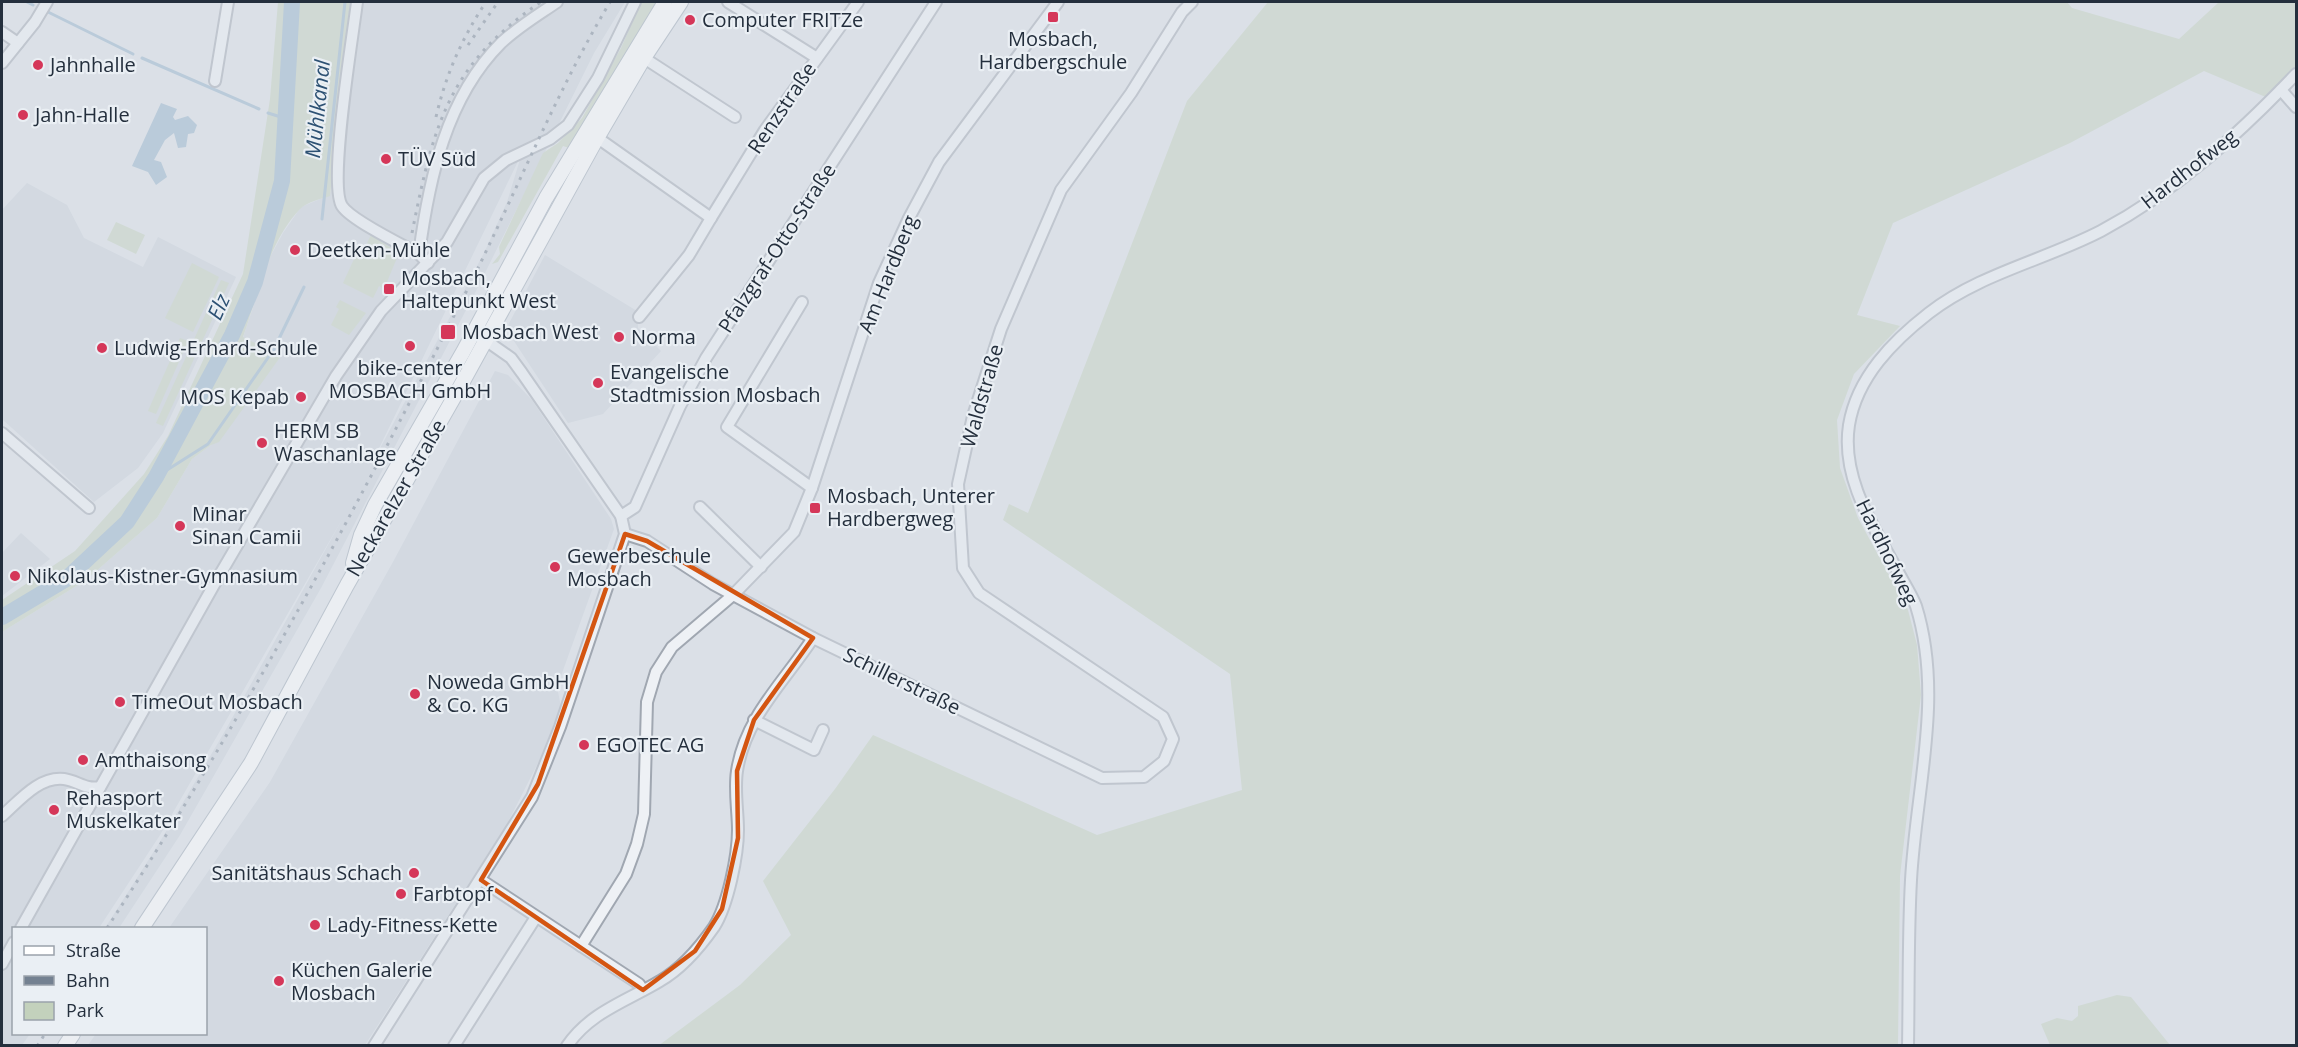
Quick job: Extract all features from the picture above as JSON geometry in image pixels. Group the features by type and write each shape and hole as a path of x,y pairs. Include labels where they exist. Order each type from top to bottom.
{"main road":[{"path":"346,585 361,535 375,505 579,142 665,2"},
{"name":"Neckarelzer Straße","path":"143,927 251,763 346,585 486,340 596,140 644,58 681,2"}],"street":[{"path":"2,63 47,2"},
{"path":"215,81 228,2"},
{"path":"357,2 338,161 338,199 349,213 419,254 428,263"},
{"path":"419,254 426,208 440,151 464,91 502,42 557,2"},
{"path":"22,927 336,376 381,311 428,263 460,223 484,178 506,160 550,139 568,125 598,78 634,2"},
{"path":"728,2 817,58"},
{"name":"Renzstraße","path":"639,316 689,255 765,130 858,2"},
{"name":"Pfalzgraf-Otto-Straße","path":"621,516 635,507 680,406 706,358 936,2"},
{"name":"Am Hardberg","path":"581,946 626,874 637,844 644,814 647,702 656,672 672,647 733,595 794,532 812,488 879,283 909,218 939,162 1058,2"},
{"name":"Waldstraße","path":"1173,739 1163,717 979,593 963,568 958,484 973,416 1001,329 1061,190 1131,93 1182,12 1192,2"},
{"path":"2,32 18,43"},
{"path":"644,58 735,117"},
{"name":"Hardhofweg","path":"1908,1046 1911,879 1930,697 1926,644 1915,602 1865,513 1851,474 1849,426 1857,400 1866,378 1892,344 1931,311 1974,286 2049,256 2101,231 2161,194 2210,158 2296,74"},
{"path":"2281,90 2296,107"},
{"path":"579,142 596,140 618,152 711,218"},
{"path":"802,302 727,427 812,488"},
{"path":"374,1046 481,880 538,784 560,727 625,534 621,516 511,358 474,332"},
{"path":"2,433 89,508"},
{"path":"700,507 761,567"},
{"name":"Schillerstraße","path":"625,534 647,541 733,595 813,638 1102,778 1144,777 1164,761 1173,739"},
{"path":"567,1046 607,1008 662,980 695,951 715,925 722,909 738,838 737,771 754,720 813,638"},
{"path":"754,720 814,750 823,730"},
{"path":"2,816 33,788 50,780 66,779 90,789 100,787"},
{"path":"481,880 639,984 643,990"},
{"path":"454,1046 536,917"},
{"path":"2,964 12,946"}],"highlighted area":[{"path":"625,534 647,541 813,638 754,720 737,771 738,838 722,909 695,951 643,990 481,880 538,784"}],"shaded area":[{"path":"350,2 625,2 594,53 477,289 321,588 180,835 120,927 106,927 158,845 225,731 344,516 160,835 100,927 12,927 12,1035 29,1035 22,1045 2,1046 2,632 86,580 157,518 192,459 211,445 281,356 243,338 268,261 283,233 301,207 330,195","holes":["522,153 507,202 485,251 368,471"]},
{"name":"Ludwig-Erhard-Schule","path":"27,183 67,205 84,238 143,267 158,237 236,277 163,433 138,468 94,502 2,419 2,210"},
{"path":"545,255 637,311 638,328 661,351 603,414 568,423 506,329"},
{"path":"495,371 508,375 532,400 611,519 614,529 557,687 561,707 540,759 507,824 365,1045 88,1045 95,1035 207,1035 207,927 170,927 270,782 393,562"},
{"name":"Nikolaus-Kistner-Gymnasium","path":"21,533 50,559 2,596 2,553"}],"green space":[{"path":"278,2 350,2 330,196 303,207 289,222 265,270 243,337 281,356 219,442 192,459 157,518 86,580 2,632 2,600 75,551 144,474 168,436 243,274 270,99"},
{"path":"641,2 659,2 569,148 563,146 498,262 492,264 500,254 499,247 543,153 558,143 582,118 621,48"},
{"path":"1268,2 2067,2 2072,8 2179,39 2219,2 2296,2 2296,67 2268,98 2204,71 2070,143 1893,223 1857,315 1900,326 1854,374 1837,420 1840,468 1858,518 1908,610 1917,645 1921,695 1900,876 1898,1045 658,1046 740,985 791,935 763,881 835,789 873,735 1097,835 1242,790 1230,674 1003,520 1009,504 1028,513 1187,101"},
{"path":"116,222 145,235 136,254 107,240"},
{"path":"371,235 399,253 384,289 379,286 373,298 343,283 355,257 359,259"},
{"path":"192,263 219,277 193,332 165,318"},
{"path":"221,280 229,283 163,426 156,423"},
{"path":"340,300 366,313 349,335 331,325 339,309 336,307"},
{"path":"180,338 188,341 156,414 148,411"},
{"path":"2117,995 2131,997 2170,1045 2050,1045 2041,1024 2057,1018 2072,1021 2078,1016 2078,1006"}],"water":[{"path":"161,103 177,109 173,117 175,120 188,116 197,125 194,133 188,134 186,147 178,148 174,133 165,140 154,160 161,162 167,177 156,185 148,172 132,166"}],"waterway":[{"path":"27,2 33,5"},
{"name":"Elz","path":"2,617 66,579 127,522 156,477 232,335 255,282 282,181 292,2"},
{"name":"Mühlkanal","path":"322,219 345,2"},
{"path":"48,12 133,54"},
{"path":"142,58 259,109"},
{"path":"268,113 284,118"},
{"name":"Mühlkanal","path":"156,477 208,444 274,349 304,287"}],"railway":[{"path":"436,117 456,57 469,29 486,2"},
{"path":"468,45 498,2"},
{"path":"412,233 437,130 464,75 484,50 509,26 541,2"},
{"path":"108,927 203,774 338,538 464,296 552,110 610,2"},
{"path":"37,1046 44,1035"}],"place":[{"name":"Mosbach, Hardbergschule","path":"1053,17"},
{"name":"Computer FRITZe","path":"690,20"},
{"name":"Jahnhalle","path":"38,65"},
{"name":"Jahn-Halle","path":"23,115"},
{"name":"TÜV Süd","path":"386,159"},
{"name":"Deetken-Mühle","path":"295,250"},
{"name":"Mosbach, Haltepunkt West","path":"389,289"},
{"name":"Mosbach West","path":"448,332"},
{"name":"Norma","path":"619,337"},
{"name":"bike-center MOSBACH GmbH","path":"410,346"},
{"name":"Ludwig-Erhard-Schule","path":"102,348"},
{"name":"Evangelische Stadtmission Mosbach","path":"598,383"},
{"name":"MOS Kepab","path":"301,397"},
{"name":"HERM SB Waschanlage","path":"262,443"},
{"name":"Mosbach, Unterer Hardbergweg","path":"815,508"},
{"name":"Minar Sinan Camii","path":"180,526"},
{"name":"Gewerbeschule Mosbach","path":"555,567"},
{"name":"Nikolaus-Kistner-Gymnasium","path":"15,576"},
{"name":"Noweda GmbH & Co. KG","path":"415,694"},
{"name":"TimeOut Mosbach","path":"120,702"},
{"name":"EGOTEC AG","path":"584,745"},
{"name":"Amthaisong","path":"83,760"},
{"name":"Rehasport Muskelkater","path":"54,810"},
{"name":"Sanitätshaus Schach","path":"414,873"},
{"name":"Farbtopf","path":"401,894"},
{"name":"Lady-Fitness-Kette","path":"315,925"},
{"name":"Küchen Galerie Mosbach","path":"279,981"}]}
